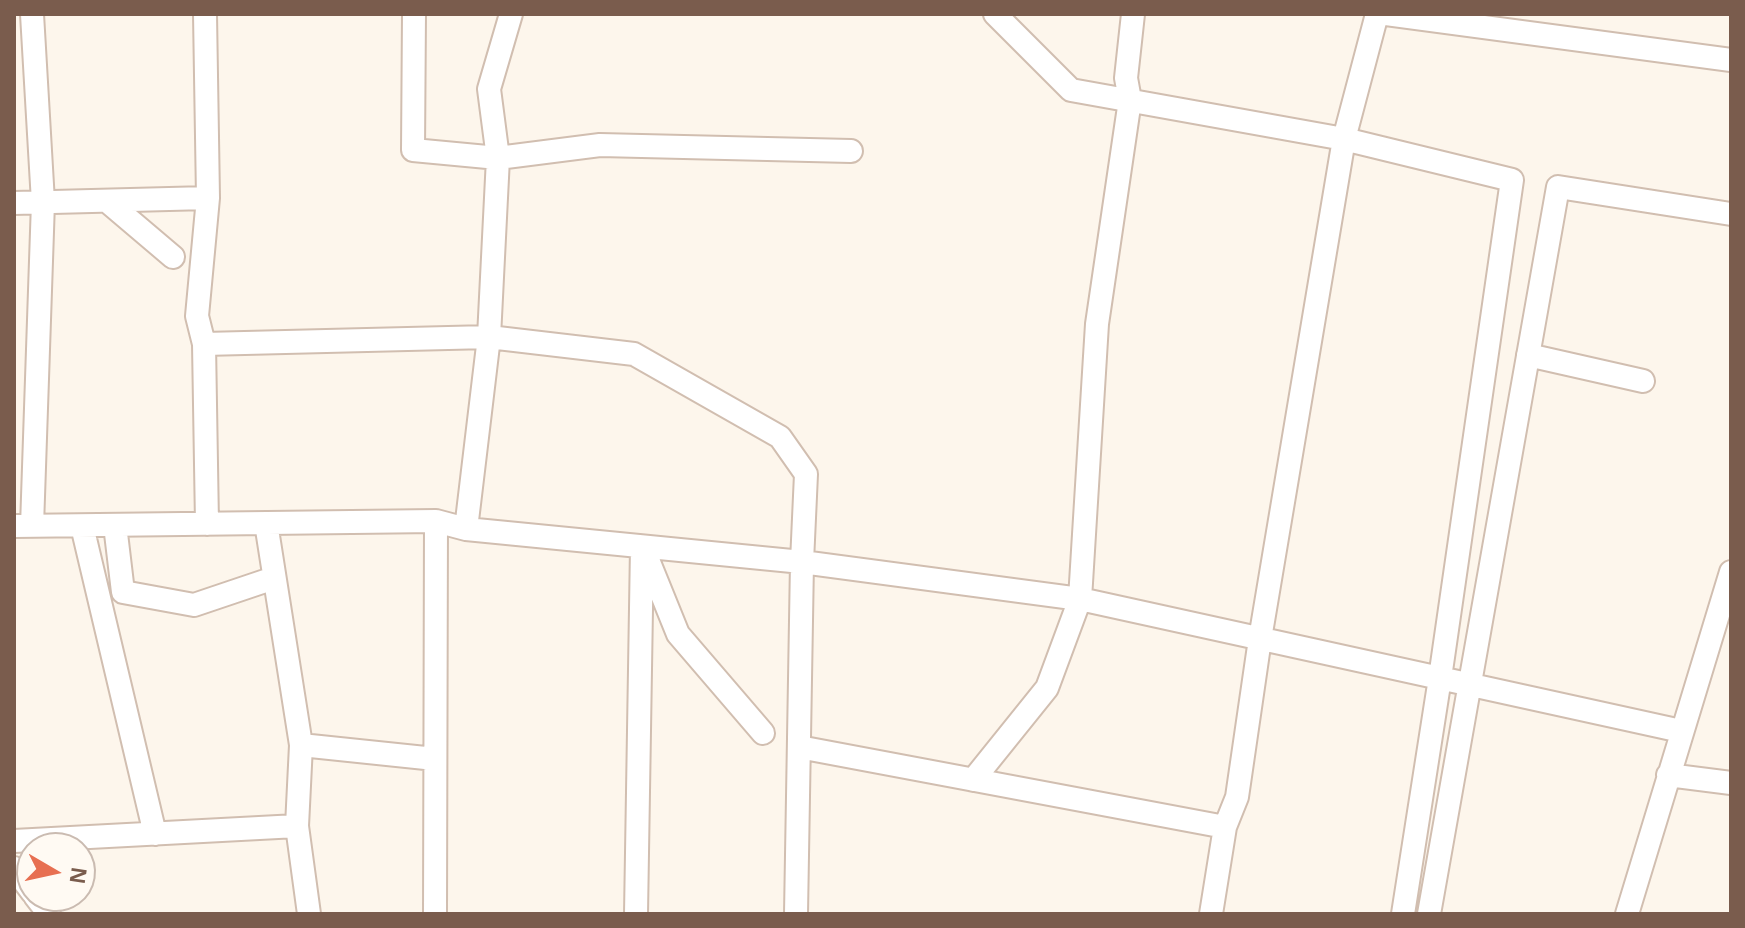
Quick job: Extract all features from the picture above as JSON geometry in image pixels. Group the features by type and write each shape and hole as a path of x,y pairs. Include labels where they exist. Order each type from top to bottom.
{"street":[{"path":"32,14 43,202 23,526 436,521 466,529 802,562 1080,599 1681,731"},
{"path":"205,14 208,198 197,316 204,344 207,524"},
{"path":"414,14 413,150 498,158 600,145 851,151"},
{"path":"466,529 489,337 498,158 489,89 511,14"},
{"path":"995,14 1071,90 1344,139 1512,180 1403,914"},
{"path":"973,780 1047,688 1080,599 1097,324 1130,100 1126,78 1133,14"},
{"path":"1211,914 1225,827 1237,797 1260,639 1344,139 1377,14"},
{"path":"1386,14 1731,60"},
{"path":"1429,914 1558,187 1731,214"},
{"path":"14,203 208,198"},
{"path":"107,201 173,257"},
{"path":"204,344 489,337 634,354 780,437 806,474 796,914"},
{"path":"1528,355 1643,381"},
{"path":"435,914 436,521"},
{"path":"266,523 301,745 297,826 309,914"},
{"path":"115,525 123,592 194,605 274,578"},
{"path":"82,526 155,834"},
{"path":"642,547 678,634 763,733"},
{"path":"636,914 642,547"},
{"path":"1627,914 1731,572"},
{"path":"301,745 435,759"},
{"path":"799,747 1225,827"},
{"path":"1668,775 1731,783"},
{"path":"14,841 297,826"}]}
